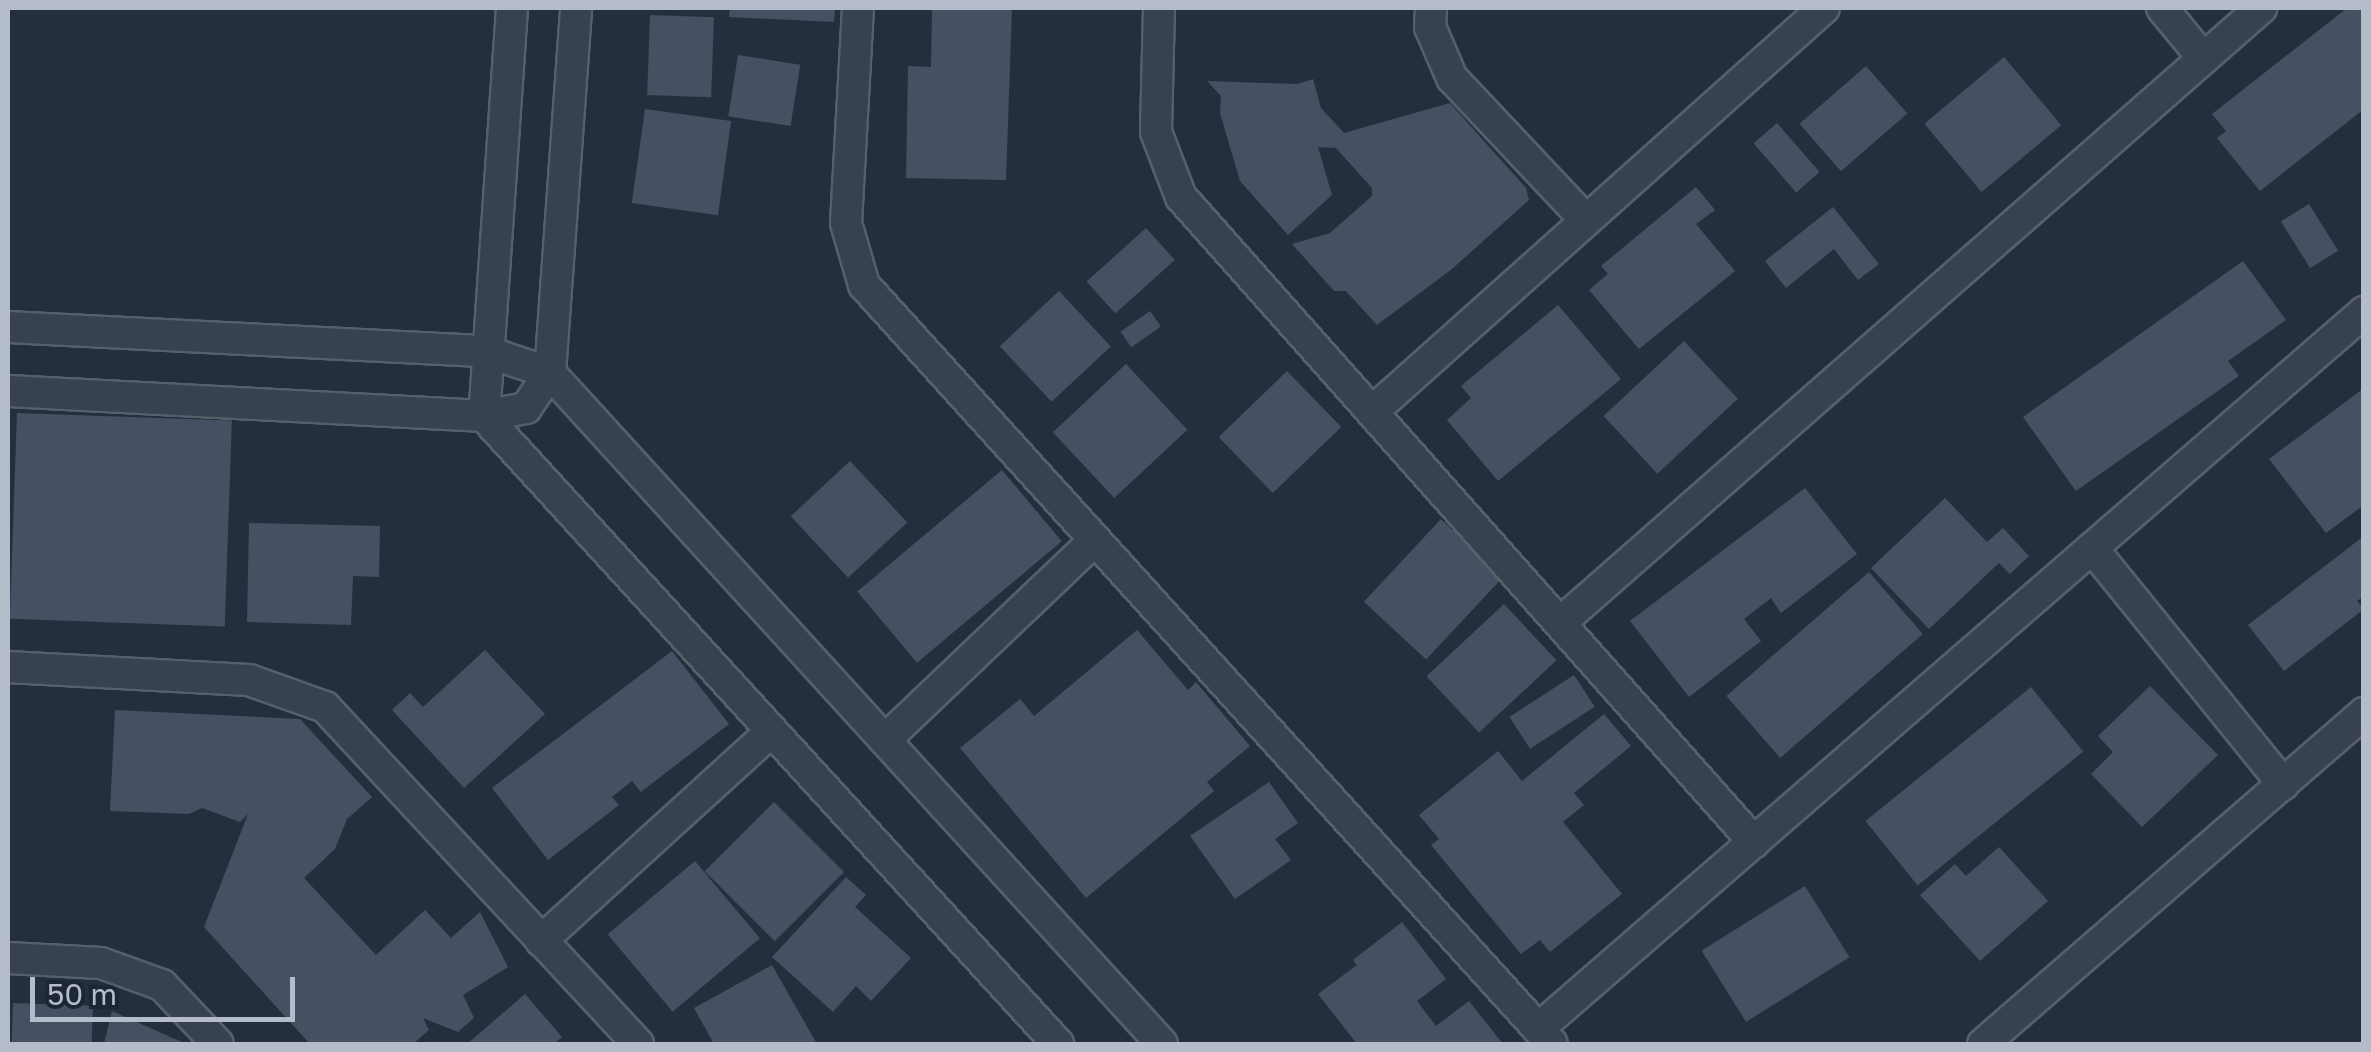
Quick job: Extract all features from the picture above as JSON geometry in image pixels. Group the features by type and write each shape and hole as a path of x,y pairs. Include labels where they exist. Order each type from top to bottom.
{"street":[{"path":"512,8 484,416 1058,1044"},
{"path":"8,391 484,416 526,408 550,372 576,8"},
{"path":"858,8 846,222 864,285 1545,1037 1754,842 2364,312"},
{"path":"1160,8 1156,132 1181,197 1754,842"},
{"path":"1430,8 1430,27 1452,78 1586,220"},
{"path":"1372,412 1824,8"},
{"path":"2162,8 2203,58"},
{"path":"1560,623 2261,8"},
{"path":"8,327 486,351 550,372 1162,1044"},
{"path":"885,740 1095,540"},
{"path":"2092,548 2283,784"},
{"path":"8,666 249,680 325,707 638,1044"},
{"path":"1984,1044 2364,713"},
{"path":"542,941 772,732"},
{"path":"8,958 101,963 162,985 218,1044"}],"building":[{"path":"730,8 835,8 834,22 729,17"},
{"path":"932,8 1012,8 1006,180 906,178 908,66 931,67"},
{"path":"2347,8 2364,8 2364,109 2260,191 2217,138 2226,131 2212,114"},
{"path":"650,15 714,17 711,97 647,95"},
{"path":"738,55 800,65 791,126 728,116"},
{"path":"2004,57 2061,125 1982,192 1924,124"},
{"path":"1866,66 1907,114 1841,171 1800,124"},
{"path":"1313,79 1321,108 1344,133 1450,103 1526,188 1529,200 1452,269 1377,325 1346,291 1334,291 1292,244 1330,233 1372,196 1372,188 1336,148 1318,147 1332,195 1288,235 1240,181 1220,113 1221,96 1207,81 1297,84"},
{"path":"645,109 731,121 718,215 632,203"},
{"path":"1777,123 1820,172 1796,192 1754,143"},
{"path":"1696,187 1715,210 1696,224 1735,271 1639,349 1589,290 1608,274 1601,266"},
{"path":"2309,204 2338,251 2310,268 2281,221"},
{"path":"1833,207 1879,264 1858,280 1834,249 1786,288 1765,261"},
{"path":"1146,228 1175,260 1115,313 1087,282"},
{"path":"2243,261 2286,320 2228,361 2239,376 2076,491 2023,417"},
{"path":"1059,291 1111,347 1052,402 1000,346"},
{"path":"1558,305 1621,379 1498,481 1447,420 1471,398 1461,386"},
{"path":"1150,311 1161,327 1131,347 1121,332"},
{"path":"1684,341 1738,399 1657,474 1604,416"},
{"path":"1126,364 1187,430 1114,498 1053,432"},
{"path":"1287,371 1341,427 1273,493 1219,437"},
{"path":"2364,388 2364,505 2326,533 2269,459"},
{"path":"17,413 232,421 225,626 10,619"},
{"path":"850,461 907,522 848,578 791,516"},
{"path":"1002,470 1062,541 917,663 857,591"},
{"path":"1805,488 1857,554 1781,613 1771,598 1744,619 1761,641 1689,697 1630,621"},
{"path":"1945,498 1987,542 2003,528 2029,556 2010,574 1999,563 1929,629 1871,568"},
{"path":"1441,519 1503,577 1426,660 1364,602"},
{"path":"249,523 380,526 379,577 353,576 351,625 247,622"},
{"path":"2364,536 2364,596 2357,601 2364,609 2284,671 2248,625"},
{"path":"1869,572 1923,634 1780,758 1726,696"},
{"path":"1504,604 1557,660 1479,733 1426,676"},
{"path":"1137,630 1188,690 1196,682 1250,746 1207,782 1214,791 1086,898 960,748 1020,699 1034,716"},
{"path":"485,650 545,714 464,788 392,710 410,693 423,707"},
{"path":"672,651 729,724 641,792 632,781 612,797 619,805 548,860 492,788"},
{"path":"1574,675 1595,707 1530,749 1509,717"},
{"path":"2150,686 2218,755 2142,827 2091,774 2113,752 2098,736"},
{"path":"2031,687 2083,752 1918,886 1865,821"},
{"path":"115,710 300,719 372,797 347,819 335,849 304,878 376,955 425,910 451,938 480,912 508,967 463,995 474,1018 458,1032 423,1018 429,1030 413,1044 310,1044 204,927 248,814 240,822 202,808 189,814 110,811"},
{"path":"1604,714 1631,746 1574,793 1584,805 1563,822 1622,894 1550,952 1540,940 1521,954 1431,845 1439,839 1419,815 1498,751 1522,781"},
{"path":"1269,782 1298,823 1275,839 1291,860 1235,899 1190,836"},
{"path":"774,802 844,872 775,941 705,871"},
{"path":"1999,847 2048,901 1980,961 1920,895 1955,864 1966,876"},
{"path":"695,861 760,938 673,1012 608,934"},
{"path":"846,877 866,895 855,907 911,958 871,1001 856,986 833,1012 772,957"},
{"path":"1805,886 1850,957 1746,1022 1702,951"},
{"path":"1402,922 1446,979 1417,1001 1436,1026 1469,1001 1503,1044 1357,1044 1318,994 1357,965 1353,960"},
{"path":"772,965 817,1044 714,1044 694,1008"},
{"path":"525,994 562,1037 554,1044 467,1044"},
{"path":"13,1003 93,1006 92,1044 12,1044"},
{"path":"112,1011 186,1044 104,1044"}]}
